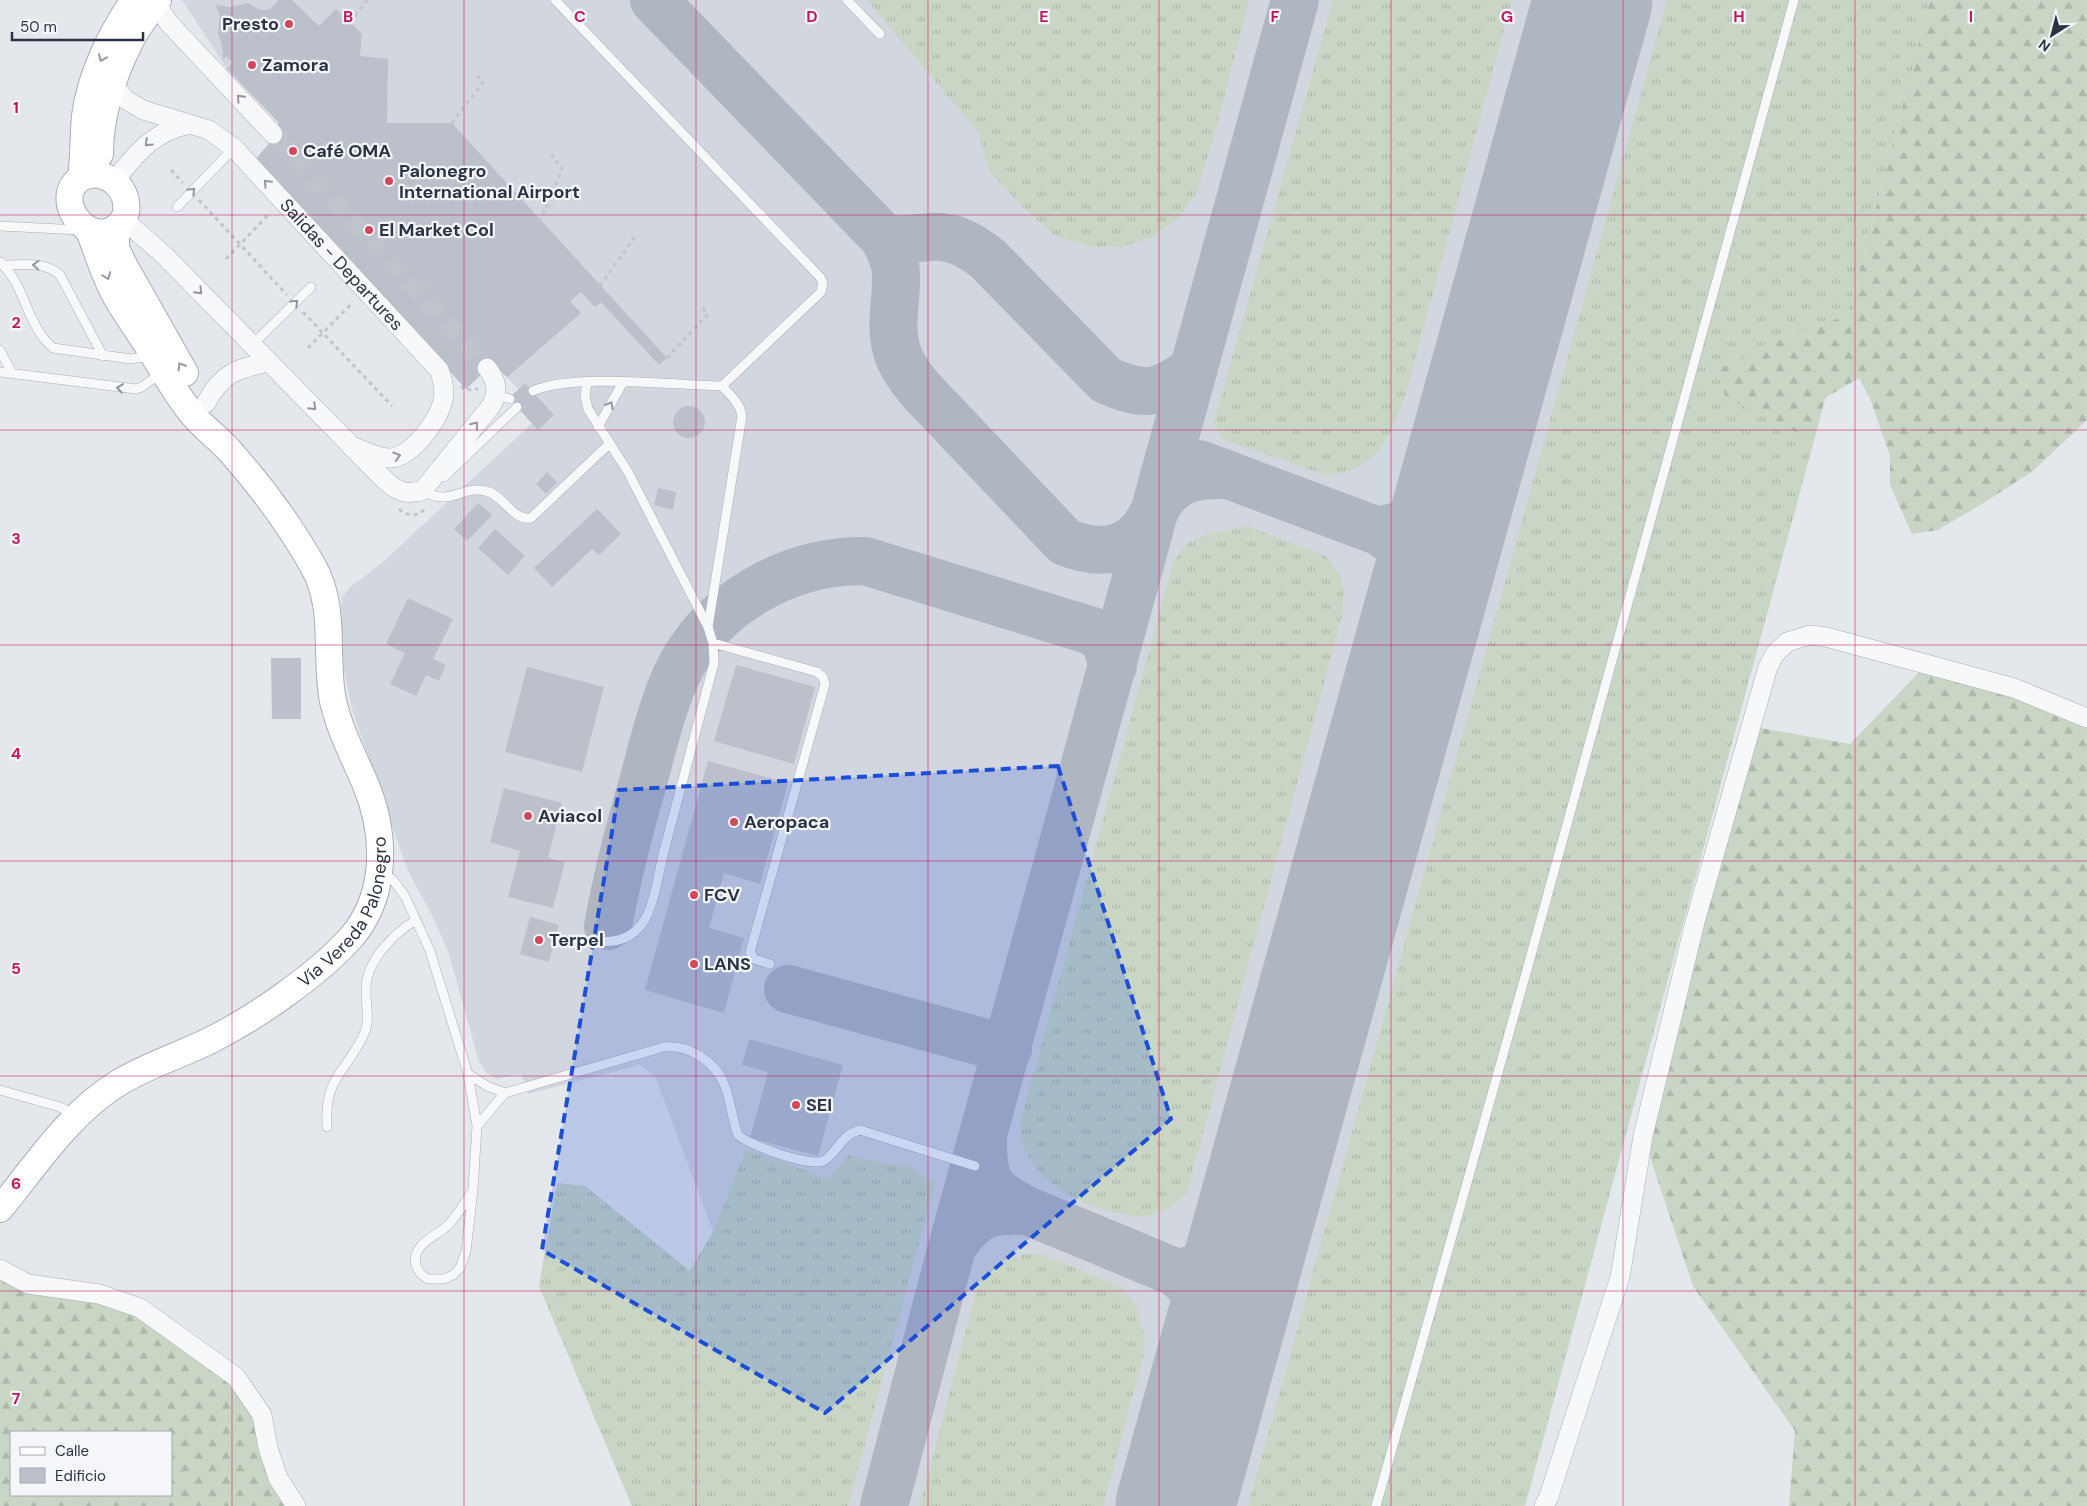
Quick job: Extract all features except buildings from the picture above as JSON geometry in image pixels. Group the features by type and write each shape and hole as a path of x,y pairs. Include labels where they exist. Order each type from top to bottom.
{"street":[{"path":"98,178 100,141 108,97 130,41 150,1"},
{"path":"150,1 274,135"},
{"path":"150,1 113,33 99,64 85,115 98,178 122,191 128,204 120,224 116,248 180,365 217,422 219,439"},
{"name":"Salidas - Departures","path":"113,85 125,99 143,110 192,124 220,136 234,148 432,360 439,370 444,392 438,414 407,452 398,457 388,458 351,446"},
{"path":"120,224 102,232 89,231 80,223 70,204 70,196 75,184 98,178 149,141 171,128 192,124"},
{"path":"120,224 165,256 392,487 408,493 423,490 491,406 497,394 496,383 487,368"},
{"name":"Vía Vereda Palonegro","path":"0,1209 76,1116 119,1082 212,1040 295,986 348,941 361,924 371,906 380,871 380,841 374,811 365,785 343,738 333,702 328,673 327,605 323,586 314,568 258,485 219,439 202,426 158,363 113,292 89,231"},
{"path":"206,404 213,390 226,376 244,367 268,362"},
{"path":"1544,1506 1549,1496 1620,1277 1643,1136 1695,922 1750,726 1768,667 1775,654 1787,642 1798,637 1810,635 1826,637 2014,688 2087,718"},
{"path":"0,1269 28,1284 99,1294 140,1308 236,1377 262,1415 268,1448 278,1478 296,1506"}],"lane":[{"path":"532,391 552,385 622,382 722,386 821,292 823,283 820,277 556,0"},
{"path":"847,0 880,34"},
{"path":"1376,1506 1538,928 1794,0"},
{"path":"177,207 234,148"},
{"path":"0,226 89,231"},
{"path":"2,263 42,265 52,268 60,275 103,356"},
{"path":"0,372 136,389 150,382 158,363 61,350 48,344 2,263"},
{"path":"252,345 311,287"},
{"path":"0,350 12,373"},
{"path":"598,427 622,382"},
{"path":"587,383 585,396 588,409 641,497 708,627 713,643 714,664 656,882 643,922 634,933 623,939 604,943 591,940"},
{"path":"708,627 742,416 741,408 722,386"},
{"path":"423,490 436,484 517,407"},
{"path":"423,490 441,498 476,490 489,491 516,515 526,519 531,518 609,444"},
{"path":"713,643 817,672 825,684 750,952 754,959 770,964"},
{"path":"380,871 400,888 430,951 468,1074 477,1126 473,1190 469,1238 460,1268 444,1279 428,1279 417,1270 415,1262 418,1249 448,1224 473,1190"},
{"path":"327,1127 326,1107 330,1089 367,1027 366,988 370,969 391,937 416,920"},
{"path":"477,1126 505,1093 664,1047 680,1046 696,1053 716,1072 724,1084 738,1135 753,1146 815,1164 825,1160 852,1132 860,1130 975,1166"},
{"path":"468,1074 487,1086 505,1093"},
{"path":"0,1090 60,1107 76,1116"}],"path":[{"path":"350,22 367,0"},
{"path":"452,123 483,82 474,73"},
{"path":"540,222 562,169 550,152"},
{"path":"171,170 392,406"},
{"path":"226,259 282,200"},
{"path":"600,286 634,238 630,233"},
{"path":"308,348 366,289"},
{"path":"667,358 708,314 701,306"},
{"path":"465,390 497,394"}],"highlighted area":[{"path":"1058,766 1171,1119 825,1413 542,1250 619,790"}],"shaded area":[{"name":"Palonegro International Airport","path":"182,0 1930,0 1848,315 1525,1506 632,1506 539,1286 557,1183 585,1186 690,1271 713,1231 655,1076 640,1065 528,1094 521,1074 496,1079 487,1073 479,1062 449,954 433,917 407,869 352,709 338,641 342,598 350,587 382,563 542,414 493,363 466,389 255,160 279,132 278,122 227,69"}],"green space":[{"path":"867,0 1249,0 1216,129 1197,192 1178,219 1151,238 1120,247 1088,246 1055,236 1024,208 989,171 978,132"},
{"path":"1333,0 1512,0 1405,397 1386,440 1368,461 1357,468 1342,473 1325,475 1222,439 1214,422"},
{"path":"1667,0 1930,0 1848,315 1766,344 1726,399 1771,418 1813,444 1525,1506 1248,1506"},
{"path":"1930,0 2087,0 2087,420 2033,471 1938,530 1912,534 1890,485 1890,456 1871,401 1859,378 1825,398 1813,444 1771,418 1726,399 1718,370 1766,344 1848,315"},
{"path":"1247,526 1326,556 1339,574 1344,591 1342,616 1187,1193 1170,1207 1156,1214 1147,1216 1127,1215 1085,1203 1060,1190 1048,1181 1030,1159 1023,1146 1020,1123 1174,560 1188,543 1206,535"},
{"path":"1927,664 2087,718 2087,1506 1789,1506 1795,1431 1693,1286 1643,1136 1750,726 1850,744"},
{"path":"746,1149 828,1179 849,1155 888,1164 908,1166 935,1184 848,1506 632,1506 539,1286 557,1183 585,1186 690,1271 713,1232"},
{"path":"1026,1254 1042,1254 1122,1288 1137,1307 1145,1341 1143,1358 1103,1506 920,1506 978,1284 988,1272 999,1264"},
{"path":"0,1269 98,1291 235,1378 295,1506 0,1506"}],"taxiway":[{"path":"654,0 884,238 947,238 962,242 975,250 988,259 1106,380 1120,386 1142,391 1152,391 1171,384 1194,369"},
{"path":"884,1506 952,1247 1295,0"},
{"path":"884,238 896,269 893,326 896,347 904,367 924,393 1065,542 1089,549 1101,550 1123,546 1141,532 1163,497 1176,485 1195,477 1228,475"},
{"path":"1422,618 1417,589 1407,561 1394,543 1378,531 1412,522 1432,507 1448,487 1470,441"},
{"path":"1199,464 1378,531"},
{"path":"608,926 633,818 671,687 691,649 710,627 731,607 755,591 781,578 808,568 836,563 865,561 1092,631 1105,641 1113,666"},
{"path":"788,989 1008,1049"},
{"path":"952,1247 968,1227 984,1216 1002,1211 1028,1211 1005,1198 991,1185 985,1167 983,1141"},
{"path":"1028,1211 1177,1273"},
{"path":"1217,1350 1212,1325 1201,1299 1177,1273 1200,1268 1219,1261 1236,1250 1251,1232"}],"runway":[{"path":"1175,1506 1593,0"}],"tunnel":[{"path":"275,136 487,368"}],"place":[{"name":"Presto","path":"289,24"},
{"name":"Zamora","path":"252,65"},
{"name":"Café OMA","path":"293,151"},
{"name":"Palonegro International Airport","path":"389,181"},
{"name":"El Market Col","path":"369,230"},
{"name":"Aviacol","path":"528,816"},
{"name":"Aeropaca","path":"734,822"},
{"name":"FCV","path":"694,895"},
{"name":"Terpel","path":"539,940"},
{"name":"LANS","path":"694,964"},
{"name":"SEI","path":"796,1105"}]}
